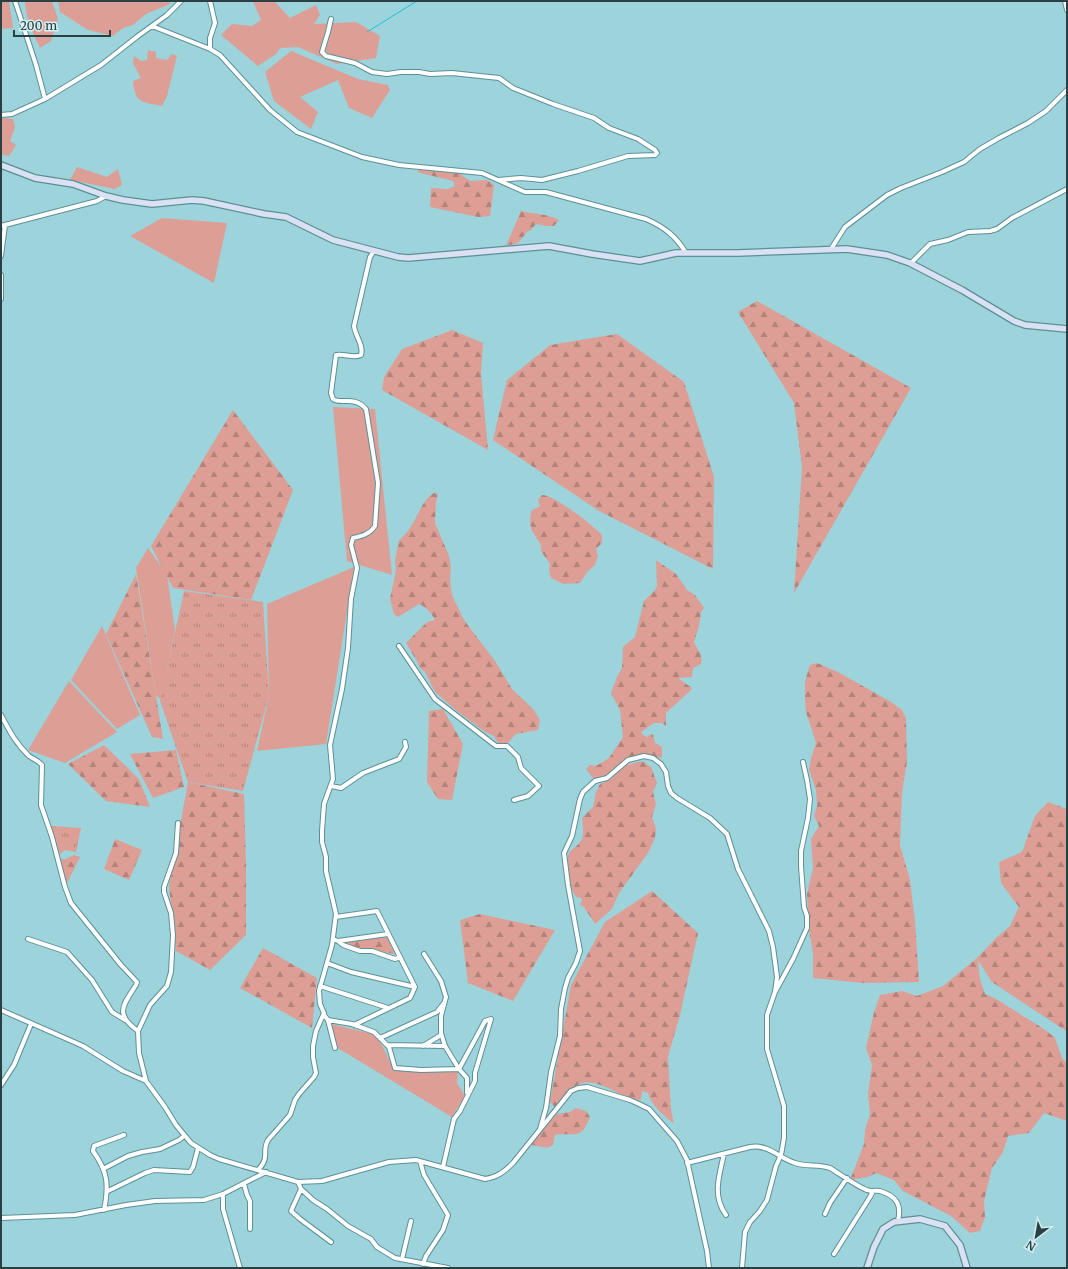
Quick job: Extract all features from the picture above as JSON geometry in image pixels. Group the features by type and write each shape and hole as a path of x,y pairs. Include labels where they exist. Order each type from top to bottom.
{"street":[{"path":"15,1 36,65 45,99"},
{"path":"1,115 12,114 45,99 101,65 167,16 181,1"},
{"path":"210,1 215,23 210,38 210,49"},
{"path":"1065,1 1067,10"},
{"path":"331,19 322,52 326,56 355,63 372,72 387,74 394,72 419,72 430,74 452,73 499,78 513,88 594,118 609,128 638,139 655,150 657,153 655,155 628,156 542,180 521,178 498,180"},
{"path":"152,26 210,49 220,55 270,110 298,132 362,157 399,165 482,173 525,192 546,192 646,219 661,225 680,242 686,253"},
{"path":"831,249 845,227 887,195 900,188 964,162 980,149 1028,124 1046,111 1067,90"},
{"path":"1,165 35,178 73,184 106,196 152,204 192,200 204,201 264,214 286,217 333,240 398,257 408,258 548,246 640,261 667,254 686,253 738,253 831,249 847,249 869,252 886,255 911,263 1025,325 1066,328"},
{"path":"911,263 930,244 948,240 968,232 990,231 997,229 1012,218 1067,189"},
{"path":"1,256 3,226 97,200 106,196"},
{"path":"335,1048 328,1020 324,1015 320,1004 319,991 333,939 336,917 326,871 326,857 322,842 324,804 331,786 333,774 330,745 342,689 348,648 351,599 357,568 351,545 353,538 368,533 373,530 375,526 378,483 366,409 358,403 352,401 336,401 333,399 332,393 336,355 340,354 355,357 361,355 362,353 354,326 370,257 374,251"},
{"path":"1,275 1,299"},
{"path":"399,646 435,699 496,746 507,746 518,758 521,768 539,786 528,796 514,800"},
{"path":"1,715 14,739 30,756 37,759 42,765 41,805 70,903 121,965 137,982 124,1003 123,1010 127,1022"},
{"path":"331,786 341,788 363,773 399,759 406,748 405,742"},
{"path":"539,1131 546,1108 551,1072 560,1036 561,1009 565,988 580,951 568,885 564,853 572,836 580,799 583,792 595,781 607,778 628,760 644,756 653,758 666,772 668,786 671,793 710,818 727,834 738,869 769,931 777,977 775,992"},
{"path":"742,1268 746,1232 750,1222 767,1200 776,1166 781,1155 785,1127 784,1106 767,1049 767,1015 775,992 793,960 807,928 807,916 804,907 801,851 808,818 810,799 803,762"},
{"path":"178,823 176,853 164,887 164,892 171,913 173,935 171,972 167,986 150,1005 138,1031 139,1053 146,1081 184,1136 198,1148 219,1159 298,1182 322,1181 389,1162 403,1160 420,1161 485,1179 493,1178 506,1170 571,1091 578,1088 587,1087 630,1100 650,1109 677,1141 688,1163 707,1251 709,1268"},
{"path":"336,917 377,911 415,987"},
{"path":"338,941 388,934"},
{"path":"28,939 67,952 92,980 112,1012 138,1031"},
{"path":"333,939 342,945 360,951 372,951 395,959 398,958"},
{"path":"424,954 441,981 446,997 441,1016 441,1035 445,1046 459,1069 467,1078 467,1095"},
{"path":"327,963 350,972 415,987"},
{"path":"320,986 388,1008"},
{"path":"354,1025 410,998 415,987"},
{"path":"380,1038 437,1012 445,1002"},
{"path":"1,1010 83,1046 123,1071 146,1081"},
{"path":"258,1170 266,1160 266,1144 268,1140 290,1114 295,1100 316,1073 313,1057 313,1046 316,1031 324,1015"},
{"path":"443,1167 454,1119 460,1111 475,1081 475,1073 491,1019 485,1021 459,1069"},
{"path":"328,1020 354,1025 374,1032 387,1045 395,1068 421,1070 459,1069"},
{"path":"1,1085 14,1065 31,1024"},
{"path":"422,1046 441,1035"},
{"path":"387,1045 445,1046"},
{"path":"104,1210 108,1191 103,1169 93,1151 93,1148 124,1134"},
{"path":"103,1169 128,1156 160,1149 184,1136"},
{"path":"688,1163 757,1146 781,1155 796,1164 824,1166 867,1190 885,1193 896,1199 900,1210 898,1220"},
{"path":"108,1191 154,1170 190,1172 193,1167 198,1148"},
{"path":"724,1154 717,1184 720,1207 726,1215"},
{"path":"420,1161 424,1176 448,1215 443,1230 426,1256 423,1264"},
{"path":"1,1218 75,1215 155,1201 204,1200 223,1194 266,1172"},
{"path":"825,1214 830,1203 847,1178"},
{"path":"298,1182 301,1189 348,1226 371,1239 377,1247 394,1258 448,1268"},
{"path":"244,1184 250,1201 250,1229"},
{"path":"301,1189 291,1211 331,1242"},
{"path":"834,1254 873,1191"},
{"path":"223,1194 223,1209 240,1268"},
{"path":"867,1268 874,1247 883,1229 888,1224 898,1220 920,1219 945,1226 960,1245 967,1268"},
{"path":"402,1259 411,1221"}],"green space":[{"path":"1,1 9,1 13,28 1,29"},
{"path":"25,1 52,1 58,19 51,41 40,48 28,19"},
{"path":"58,1 169,1 170,4 146,14 133,25 123,28 113,36 88,30 60,12"},
{"path":"253,1 274,1 290,18 316,5 320,15 314,24 356,22 380,36 376,58 337,64 298,47 280,48 276,54 258,66 221,35 232,24 252,26 261,20"},
{"path":"148,50 156,52 156,58 167,60 172,54 177,56 167,96 162,106 141,101 134,89 133,81 141,78 133,63 134,56 141,61 147,60"},
{"path":"291,51 358,79 388,85 390,90 372,118 349,108 338,80 300,97 318,112 311,129 274,101 265,72"},
{"path":"1,118 13,119 15,127 10,141 16,145 9,156 1,154"},
{"path":"77,167 107,177 118,169 122,185 115,189 70,180"},
{"path":"420,169 459,173 470,181 487,180 494,185 490,216 478,217 430,207 431,188 448,189 455,186 453,181 417,172"},
{"path":"521,211 546,215 559,220 554,226 536,224 518,243 506,246"},
{"path":"162,218 227,223 214,283 130,236"},
{"path":"757,301 911,388 794,593 802,467 794,403 738,312"},
{"path":"452,330 483,343 481,374 488,450 382,390 384,377 402,349"},
{"path":"617,334 684,382 714,477 713,569 599,511 493,440 507,380 550,345"},
{"path":"333,407 375,409 392,575 347,561"},
{"path":"233,410 293,490 251,600 173,588 151,546"},
{"path":"434,493 438,494 435,523 449,556 452,595 464,620 495,661 512,689 533,709 540,720 538,730 516,734 505,746 497,742 494,736 485,732 435,692 425,672 420,668 406,643 427,622 435,620 430,612 419,604 398,617 394,614 390,599 396,570 395,560 399,540 410,529 425,502"},
{"path":"542,495 564,505 602,535 602,543 596,549 598,556 595,565 587,572 580,583 563,584 551,578 549,570 550,564 541,551 541,545 532,531 530,523 531,511 540,506 538,500"},
{"path":"148,548 167,574 175,630 161,699 156,696 136,568"},
{"path":"656,560 676,574 687,590 695,595 704,608 701,612 699,626 694,642 701,655 701,664 693,668 692,677 679,678 692,688 666,713 666,726 662,723 654,723 641,732 647,737 651,734 653,735 655,743 662,747 662,758 642,754 621,762 617,768 606,777 594,779 586,769 590,765 596,766 609,758 623,737 620,710 611,693 622,668 623,647 635,637 644,601 657,586"},
{"path":"354,567 326,744 257,751 269,695 267,604"},
{"path":"136,574 163,739 152,737 106,634"},
{"path":"184,591 263,602 269,695 243,791 188,782 160,701"},
{"path":"102,626 140,715 117,729 71,680"},
{"path":"817,663 838,672 891,702 902,710 906,718 907,762 902,793 900,845 910,880 915,921 919,982 863,983 813,978 813,953 809,930 807,894 813,868 811,839 819,826 814,816 817,806 816,790 809,770 816,743 806,712 805,681 810,665"},
{"path":"69,681 117,732 65,763 28,750"},
{"path":"443,709 463,744 452,800 438,799 427,782 429,711"},
{"path":"104,745 139,779 150,807 106,801 68,764"},
{"path":"176,750 184,787 153,798 130,754"},
{"path":"642,761 651,767 657,783 653,792 656,804 652,817 656,829 655,838 648,853 619,893 612,909 595,924 584,907 580,905 582,900 581,898 576,897 569,881 569,852 581,841 583,834 582,818 593,807 596,792 600,784 612,778 619,767"},
{"path":"188,782 244,794 246,935 210,970 176,951 169,887"},
{"path":"1048,802 1067,809 1067,1049 1066,1031 992,982 978,960 980,979 985,994 998,1000 1047,1031 1055,1038 1062,1058 1067,1063 1067,1121 1044,1113 1029,1133 1008,1136 1003,1152 992,1168 984,1201 985,1217 980,1231 970,1233 951,1216 903,1191 894,1180 876,1173 868,1177 850,1180 864,1144 865,1130 870,1114 868,1094 872,1065 866,1048 874,1012 880,995 902,991 917,996 943,986 977,958 1010,926 1019,907 1001,883 999,862 1022,852 1035,816"},
{"path":"50,826 81,828 76,852 65,850 59,855"},
{"path":"115,839 142,850 129,880 104,869"},
{"path":"74,855 80,857 65,887 59,859 66,859"},
{"path":"652,891 698,933 680,1015 668,1057 671,1110 674,1124 655,1106 648,1093 642,1091 641,1100 635,1099 603,1086 587,1082 571,1089 556,1108 550,1102 571,985 605,922"},
{"path":"480,914 555,930 513,1001 468,983 460,920"},
{"path":"387,936 395,954 352,947 344,943"},
{"path":"263,948 317,978 312,1028 240,988"},
{"path":"331,1024 377,1035 394,1070 458,1072 457,1083 465,1096 452,1117 336,1047"},
{"path":"576,1108 586,1111 590,1117 584,1130 577,1134 555,1135 553,1145 547,1148 532,1145 536,1137 557,1114 570,1112"}],"waterway":[{"path":"367,32 417,1"}]}
